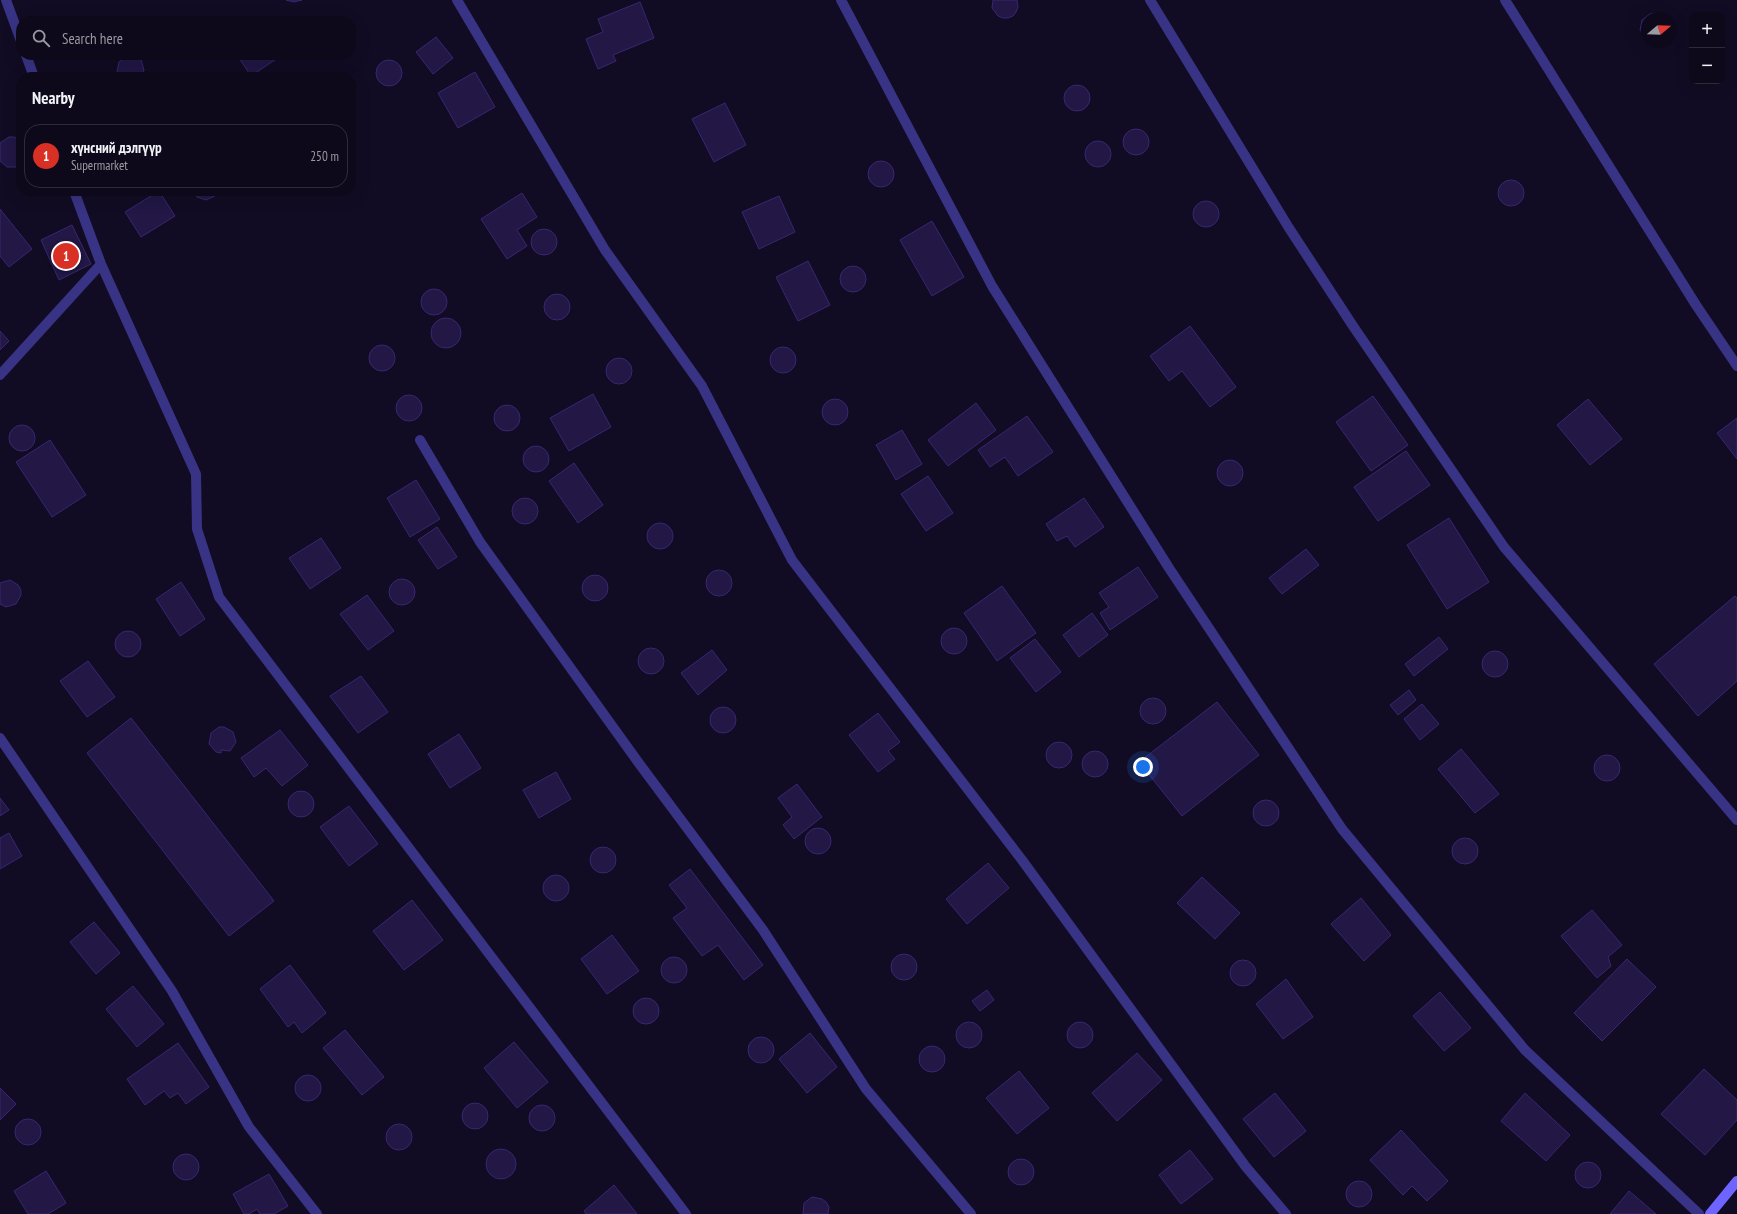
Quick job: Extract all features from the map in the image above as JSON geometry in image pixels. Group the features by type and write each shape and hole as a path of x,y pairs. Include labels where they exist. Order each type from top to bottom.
{"main road":[{"path":"1710,1214 1737,1180"}],"street":[{"path":"6,0 16,27"},
{"path":"457,0 605,250 702,386 792,560 1022,860 1246,1167 1286,1214"},
{"path":"841,0 992,286 1169,568 1342,828 1525,1050 1699,1214"},
{"path":"1150,0 1289,228 1504,547 1737,820"},
{"path":"1505,0 1696,305 1737,366"},
{"path":"28,60 32,72"},
{"path":"76,196 100,264 196,474 197,529 219,597 686,1214"},
{"path":"0,374 100,264"},
{"path":"420,440 480,542 638,762 763,930 866,1089 971,1214"},
{"path":"0,738 172,991 249,1127 317,1214"}],"building":[{"path":"286,0 302,0 294,2"},
{"path":"993,0 1017,0 1018,7 1013,16 1003,18 998,16 992,8"},
{"path":"640,2 654,38 613,55 616,61 598,69 586,39 603,32 598,19"},
{"path":"436,37 453,58 433,74 416,52"},
{"path":"121,60 141,60 144,70 143,72 117,72 119,62"},
{"path":"240,60 275,60 257,72 248,72"},
{"path":"389,60 398,64 402,73 398,82 389,86 380,82 376,73 380,64"},
{"path":"475,72 495,107 458,128 438,93"},
{"path":"1077,85 1086,89 1090,98 1086,107 1077,111 1068,107 1064,98 1068,89"},
{"path":"725,103 746,145 714,162 692,119"},
{"path":"1136,129 1145,133 1149,142 1145,151 1136,155 1127,151 1123,142 1127,133"},
{"path":"9,137 16,138 16,167 7,167 0,161 0,143"},
{"path":"1098,141 1107,145 1111,154 1107,163 1098,167 1089,163 1085,154 1089,145"},
{"path":"881,161 890,165 894,174 890,183 881,187 872,183 868,174 872,165"},
{"path":"1511,180 1520,184 1524,193 1520,202 1511,206 1502,202 1498,193 1502,184"},
{"path":"522,193 537,217 517,230 527,246 507,259 481,219"},
{"path":"151,196 162,196 175,216 141,237 125,212"},
{"path":"196,196 215,196 206,200"},
{"path":"779,196 795,232 759,249 742,212"},
{"path":"1206,201 1215,205 1219,214 1215,223 1206,227 1197,223 1193,214 1197,205"},
{"path":"0,209 32,249 9,267 0,256"},
{"path":"932,221 964,277 932,296 900,240"},
{"path":"72,225 91,264 59,280 41,240"},
{"path":"544,229 553,233 557,242 553,251 544,255 535,251 531,242 535,233"},
{"path":"808,261 830,305 798,321 776,277"},
{"path":"853,266 862,270 866,279 862,288 853,292 844,288 840,279 844,270"},
{"path":"434,289 443,293 447,302 443,311 434,315 425,311 421,302 425,293"},
{"path":"557,294 566,298 570,307 566,316 557,320 548,316 544,307 548,298"},
{"path":"446,318 457,322 461,333 457,344 446,348 435,344 431,333 435,322"},
{"path":"1190,326 1236,387 1210,407 1182,371 1169,381 1150,356"},
{"path":"0,331 9,341 0,350"},
{"path":"382,345 391,349 395,358 391,367 382,371 373,367 369,358 373,349"},
{"path":"783,347 792,351 796,360 792,369 783,373 774,369 770,360 774,351"},
{"path":"619,358 628,362 632,371 628,380 619,384 610,380 606,371 610,362"},
{"path":"593,394 611,427 569,451 550,418"},
{"path":"409,395 418,399 422,408 418,417 409,421 400,417 396,408 400,399"},
{"path":"1373,396 1408,445 1371,471 1336,422"},
{"path":"835,399 844,403 848,412 844,421 835,425 826,421 822,412 826,403"},
{"path":"1588,399 1622,439 1590,465 1557,425"},
{"path":"976,403 996,430 948,466 928,440"},
{"path":"507,405 516,409 520,418 516,427 507,431 498,427 494,418 498,409"},
{"path":"1027,416 1053,452 1018,476 1005,457 990,467 978,450"},
{"path":"1737,418 1737,459 1717,433"},
{"path":"22,425 31,429 35,438 31,447 22,451 13,447 9,438 13,429"},
{"path":"902,430 922,464 896,480 876,445"},
{"path":"50,440 86,495 52,517 16,462"},
{"path":"536,446 545,450 549,459 545,468 536,472 527,468 523,459 527,450"},
{"path":"1406,451 1430,485 1378,521 1354,487"},
{"path":"1230,460 1239,464 1243,473 1239,482 1230,486 1221,482 1217,473 1221,464"},
{"path":"574,463 603,505 578,523 549,481"},
{"path":"928,476 953,513 926,531 901,494"},
{"path":"416,480 440,519 410,537 387,498"},
{"path":"525,498 534,502 538,511 534,520 525,524 516,520 512,511 516,502"},
{"path":"1084,498 1104,527 1075,547 1067,536 1057,541 1046,524"},
{"path":"1449,518 1489,582 1447,609 1407,545"},
{"path":"660,523 669,527 673,536 669,545 660,549 651,545 647,536 651,527"},
{"path":"437,527 457,557 438,569 418,540"},
{"path":"321,538 341,568 310,589 289,558"},
{"path":"1306,549 1319,565 1282,594 1269,578"},
{"path":"1138,567 1158,597 1110,630 1100,613 1109,607 1099,593"},
{"path":"719,570 728,574 732,583 728,592 719,596 710,592 706,583 710,574"},
{"path":"595,575 604,579 608,588 604,597 595,601 586,597 582,588 586,579"},
{"path":"402,579 411,583 415,592 411,601 402,605 393,601 389,592 393,583"},
{"path":"10,580 18,585 21,590 21,595 16,604 6,607 0,604 0,583"},
{"path":"181,582 205,619 180,636 156,599"},
{"path":"1002,586 1036,633 997,661 964,613"},
{"path":"367,595 394,631 368,650 340,614"},
{"path":"1735,596 1737,598 1737,681 1698,716 1654,664"},
{"path":"1092,613 1108,635 1079,657 1063,635"},
{"path":"954,628 963,632 967,641 963,650 954,654 945,650 941,641 945,632"},
{"path":"128,631 137,635 141,644 137,653 128,657 119,653 115,644 119,635"},
{"path":"1439,637 1448,649 1414,676 1405,664"},
{"path":"1035,639 1061,672 1036,692 1010,658"},
{"path":"651,648 660,652 664,661 660,670 651,674 642,670 638,661 642,652"},
{"path":"712,650 727,670 698,695 681,673"},
{"path":"1495,651 1504,655 1508,664 1504,673 1495,677 1486,673 1482,664 1486,655"},
{"path":"88,661 115,697 87,717 60,681"},
{"path":"361,676 388,712 358,733 330,696"},
{"path":"1409,690 1416,700 1398,715 1390,705"},
{"path":"1153,698 1162,702 1166,711 1162,720 1153,724 1144,720 1140,711 1144,702"},
{"path":"1217,702 1259,755 1182,816 1139,762"},
{"path":"1422,704 1439,724 1420,740 1404,719"},
{"path":"723,707 732,711 736,720 732,729 723,733 714,729 710,720 714,711"},
{"path":"878,713 900,742 888,751 895,759 878,772 849,735"},
{"path":"131,718 274,901 229,936 87,753"},
{"path":"219,727 224,727 233,732 236,742 230,751 221,750 221,753 216,752 209,744 211,733"},
{"path":"280,730 308,765 282,786 266,768 254,777 241,758"},
{"path":"459,734 481,768 450,788 428,754"},
{"path":"1059,742 1068,746 1072,755 1068,764 1059,768 1050,764 1046,755 1050,746"},
{"path":"1461,749 1499,794 1475,813 1438,769"},
{"path":"1095,751 1104,755 1108,764 1104,773 1095,777 1086,773 1082,764 1086,755"},
{"path":"1607,755 1616,759 1620,768 1616,777 1607,781 1598,777 1594,768 1598,759"},
{"path":"556,772 571,799 539,818 523,790"},
{"path":"797,784 822,817 794,839 783,825 792,817 778,798"},
{"path":"301,791 310,795 314,804 310,813 301,817 292,813 288,804 292,795"},
{"path":"0,798 9,810 0,816"},
{"path":"1266,800 1275,804 1279,813 1275,822 1266,826 1257,822 1253,813 1257,804"},
{"path":"349,806 378,844 349,866 320,827"},
{"path":"818,828 827,832 831,841 827,850 818,854 809,850 805,841 809,832"},
{"path":"9,833 22,856 0,869 0,838"},
{"path":"1465,838 1474,842 1478,851 1474,860 1465,864 1456,860 1452,851 1456,842"},
{"path":"603,847 612,851 616,860 612,869 603,873 594,869 590,860 594,851"},
{"path":"988,863 1009,888 967,924 946,899"},
{"path":"690,869 763,965 744,980 718,945 702,956 673,918 687,908 669,885"},
{"path":"556,875 565,879 569,888 565,897 556,901 547,897 543,888 547,879"},
{"path":"1202,877 1240,913 1215,939 1177,903"},
{"path":"1361,898 1391,935 1364,961 1331,924"},
{"path":"412,900 443,940 404,970 373,931"},
{"path":"1592,910 1622,945 1608,957 1611,966 1597,978 1561,936"},
{"path":"94,922 120,953 96,974 70,942"},
{"path":"612,935 639,971 607,994 581,959"},
{"path":"904,954 913,958 917,967 913,976 904,980 895,976 891,967 895,958"},
{"path":"674,957 683,961 687,970 683,979 674,983 665,979 661,970 665,961"},
{"path":"1627,959 1656,987 1602,1041 1574,1013"},
{"path":"1243,960 1252,964 1256,973 1252,982 1243,986 1234,982 1230,973 1234,964"},
{"path":"290,965 326,1013 302,1033 294,1022 288,1027 260,989"},
{"path":"1286,979 1313,1017 1283,1039 1256,1004"},
{"path":"133,986 164,1024 137,1047 106,1009"},
{"path":"987,990 994,1000 980,1011 972,1001"},
{"path":"1440,992 1471,1028 1444,1051 1413,1016"},
{"path":"646,998 655,1002 659,1011 655,1020 646,1024 637,1020 633,1011 637,1002"},
{"path":"969,1022 978,1026 982,1035 978,1044 969,1048 960,1044 956,1035 960,1026"},
{"path":"1080,1022 1089,1026 1093,1035 1089,1044 1080,1048 1071,1044 1067,1035 1071,1026"},
{"path":"345,1030 384,1077 362,1095 323,1048"},
{"path":"810,1033 837,1067 807,1093 779,1059"},
{"path":"761,1037 770,1041 774,1050 770,1059 761,1063 752,1059 748,1050 752,1041"},
{"path":"514,1042 548,1082 517,1108 484,1068"},
{"path":"178,1043 209,1087 186,1104 178,1093 170,1098 164,1091 145,1105 127,1079"},
{"path":"932,1046 941,1050 945,1059 941,1068 932,1072 923,1068 919,1059 923,1050"},
{"path":"1137,1053 1162,1080 1117,1121 1092,1093"},
{"path":"1704,1069 1737,1100 1737,1120 1705,1155 1661,1114"},
{"path":"1019,1071 1049,1108 1017,1134 986,1098"},
{"path":"308,1075 317,1079 321,1088 317,1097 308,1101 299,1097 295,1088 299,1079"},
{"path":"0,1088 16,1104 0,1120"},
{"path":"1275,1093 1306,1131 1274,1157 1243,1119"},
{"path":"1525,1093 1570,1135 1546,1161 1501,1121"},
{"path":"475,1103 484,1107 488,1116 484,1125 475,1129 466,1125 462,1116 466,1107"},
{"path":"542,1105 551,1109 555,1118 551,1127 542,1131 533,1127 529,1118 533,1109"},
{"path":"28,1119 37,1123 41,1132 37,1141 28,1145 19,1141 15,1132 19,1123"},
{"path":"399,1124 408,1128 412,1137 408,1146 399,1150 390,1146 386,1137 390,1128"},
{"path":"1401,1130 1448,1181 1427,1201 1412,1186 1403,1195 1370,1160"},
{"path":"501,1149 512,1153 516,1164 512,1175 501,1179 490,1175 486,1164 490,1153"},
{"path":"1190,1150 1213,1179 1181,1204 1159,1175"},
{"path":"186,1154 195,1158 199,1167 195,1176 186,1180 177,1176 173,1167 177,1158"},
{"path":"1021,1159 1030,1163 1034,1172 1030,1181 1021,1185 1012,1181 1008,1172 1012,1163"},
{"path":"1588,1162 1597,1166 1601,1175 1597,1184 1588,1188 1579,1184 1575,1175 1579,1166"},
{"path":"46,1171 66,1203 48,1214 28,1214 14,1191"},
{"path":"269,1174 288,1206 274,1214 260,1214 257,1209 249,1214 244,1214 233,1194"},
{"path":"1359,1181 1368,1185 1372,1194 1368,1203 1359,1207 1350,1203 1346,1194 1350,1185"},
{"path":"614,1185 637,1214 586,1214 584,1211"},
{"path":"1629,1191 1656,1214 1610,1214"},
{"path":"812,1197 822,1199 826,1202 829,1207 828,1214 803,1214 804,1203"}],"place":[{"name":"хүнсний дэлгүүр","path":"66,256"}]}
